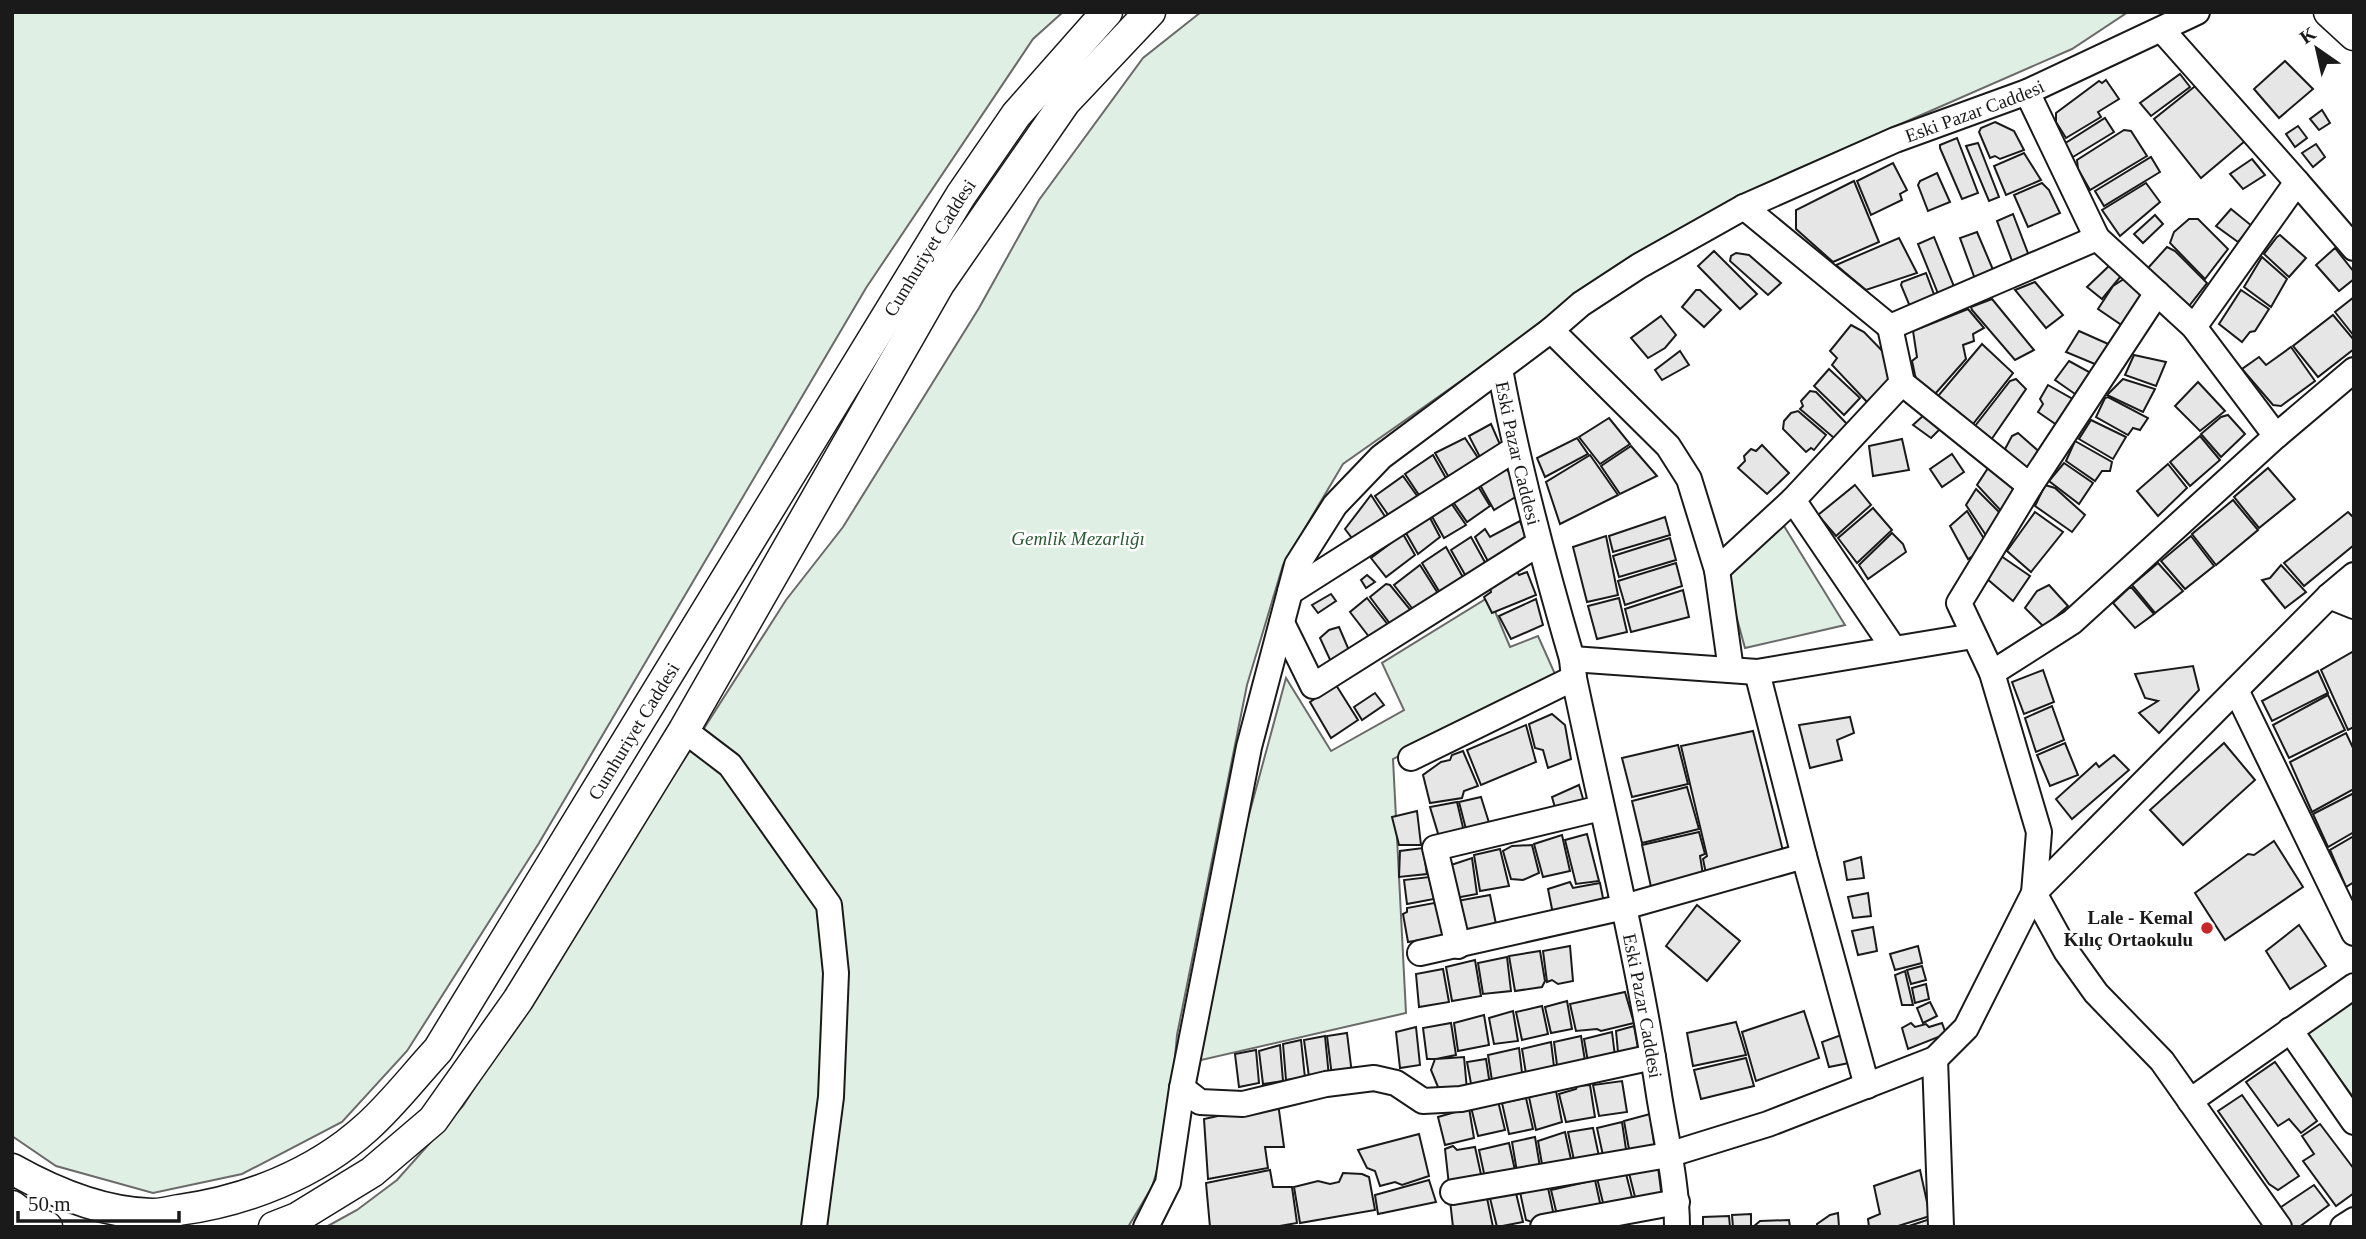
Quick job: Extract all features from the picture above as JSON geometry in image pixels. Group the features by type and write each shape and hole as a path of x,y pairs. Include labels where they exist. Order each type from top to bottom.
{"main road":[{"name":"Cumhuriyet Caddesi","path":"12,1169 46,1188 100,1206 153,1214 209,1206 281,1183 323,1159 366,1129 438,1050 961,195 1016,115 1107,12"},
{"name":"Cumhuriyet Caddesi","path":"275,1227 297,1218 372,1172 433,1120 518,1000 684,730 939,284 1065,102 1150,12"},
{"path":"2329,12 2354,35"},
{"path":"12,1206 32,1221 47,1227"}],"street":[{"name":"Eski Pazar Caddesi","path":"1677,1227 1677,1202 1624,907 1573,668 1538,544 1515,449 1500,369 1581,304 1627,273 1744,206 1895,141 2026,92 2168,21 2197,12"},
{"path":"2168,21 2297,182 2354,248"},
{"path":"2026,92 2097,238 2194,327 2276,436"},
{"path":"2194,327 2297,182"},
{"path":"1744,206 1890,327 1902,383 2030,486"},
{"path":"1890,327 2097,238"},
{"path":"2157,293 2030,486 1959,603 1992,673 2039,832 2034,892 2066,951 2096,993 2162,1061 2279,1227"},
{"path":"1551,330 1678,458 1689,479 1717,570 1731,670"},
{"path":"1146,1227 1168,1183 1182,1088 1248,747 1297,565 1335,505 1381,457 1500,369"},
{"path":"1992,673 2072,622 2276,436 2354,370"},
{"path":"1717,570 1793,500 1902,383"},
{"path":"1290,592 1515,449"},
{"path":"1793,500 1894,649"},
{"path":"1282,623 1313,686 1538,544"},
{"path":"1453,1192 1668,1155 1768,1124 1935,1059 1966,1028 2034,892 2329,596 2354,575"},
{"path":"2329,596 2354,607"},
{"path":"1411,758 1573,668 1758,672 1973,636"},
{"path":"1758,672 1804,856 1867,1086"},
{"path":"2236,690 2354,933"},
{"path":"684,730 730,765 829,905 836,973 831,1097 814,1227"},
{"path":"1458,946 1435,848 1601,808"},
{"path":"1420,953 1624,907 1804,856"},
{"path":"2190,1101 2354,986"},
{"path":"2290,1030 2354,1122"},
{"path":"1182,1088 1200,1102 1243,1104 1326,1084 1374,1078 1396,1083 1423,1101 1461,1099 1653,1058"},
{"path":"1935,1059 1941,1227"},
{"path":"1543,1227 1677,1202"},
{"path":"2343,1227 2354,1220"}],"green space":[{"path":"12,12 1063,12 1033,39 866,288 539,843 407,1051 342,1122 242,1174 153,1193 56,1166 12,1136"},
{"name":"Gemlik Mezarlığı","path":"1201,12 2128,12 2072,49 1791,172 1617,265 1502,352 1343,464 1283,565 1247,685 1177,1035 1168,1134 1152,1187 1128,1227 326,1227 357,1210 397,1180 463,1106 786,600 843,527 979,308 1039,200 1143,58"},
{"path":"1784,526 1845,625 1745,648 1725,575"},
{"path":"1489,597 1510,647 1538,636 1555,674 1393,759 1406,1013 1197,1061 1240,848 1286,678 1331,751 1404,710 1382,663"},
{"path":"2354,999 2354,1098 2304,1032"}],"building":[{"path":"2285,61 2313,89 2279,118 2254,89"},
{"path":"2180,74 2190,87 2151,116 2140,103"},
{"path":"2106,80 2119,99 2098,112 2101,117 2066,138 2056,122 2056,113 2099,81 2102,83"},
{"path":"2204,82 2251,136 2201,178 2154,119"},
{"path":"2322,110 2330,123 2319,130 2310,119"},
{"path":"2105,118 2114,132 2073,157 2064,144"},
{"path":"1995,122 2014,131 2024,150 2000,159 1995,156 1990,158 1979,132 1981,128"},
{"path":"2298,126 2307,138 2295,147 2286,134"},
{"path":"2124,130 2131,131 2147,156 2090,190 2078,169 2077,160"},
{"path":"1957,138 1978,193 1962,199 1940,148 1940,145"},
{"path":"1978,143 1999,197 1989,201 1966,146"},
{"path":"2316,144 2325,157 2313,167 2302,153"},
{"path":"2024,153 2041,180 2006,195 1994,166"},
{"path":"2151,157 2160,172 2104,206 2095,191"},
{"path":"2252,159 2265,175 2243,189 2230,174"},
{"path":"1893,163 1907,190 1900,194 1902,200 1871,215 1857,181"},
{"path":"1937,173 1950,202 1928,211 1918,185 1920,181"},
{"path":"1854,181 1879,242 1833,262 1796,229 1796,210"},
{"path":"2042,183 2049,190 2060,213 2028,227 2014,195"},
{"path":"2146,183 2160,202 2120,236 2102,210"},
{"path":"2231,209 2252,226 2238,242 2216,226"},
{"path":"2013,214 2031,261 2014,266 1997,221"},
{"path":"2155,215 2163,224 2143,243 2134,234"},
{"path":"2189,219 2198,219 2228,249 2205,279 2170,243 2174,232"},
{"path":"1977,232 1994,272 1975,279 1960,238"},
{"path":"2280,235 2306,258 2289,277 2264,254"},
{"path":"1934,237 1955,289 1939,296 1918,244"},
{"path":"1899,238 1917,273 1866,290 1836,265"},
{"path":"2167,247 2175,251 2207,283 2189,306 2148,268"},
{"path":"2335,248 2354,272 2354,279 2339,291 2316,265"},
{"path":"1714,251 1757,294 1740,309 1698,266"},
{"path":"1736,253 1749,255 1781,283 1768,295 1730,261 1731,256"},
{"path":"2262,257 2287,279 2271,307 2244,287"},
{"path":"2110,265 2121,276 2102,299 2087,287"},
{"path":"1926,273 1935,297 1911,309 1902,282"},
{"path":"2127,277 2148,294 2126,328 2098,309 2113,286"},
{"path":"2035,282 2063,315 2046,328 2015,290"},
{"path":"1696,290 1700,290 1721,310 1704,327 1682,307"},
{"path":"2241,290 2269,309 2255,331 2250,332 2242,342 2219,324"},
{"path":"2354,297 2354,336 2335,312"},
{"path":"1992,299 2034,350 2015,360 1972,310 1971,307"},
{"path":"1968,309 1984,328 1973,334 1974,341 1963,345 1966,359 1935,394 1926,386 1919,386 1912,361 1917,357 1913,331"},
{"path":"2333,315 2354,340 2354,349 2318,377 2293,346"},
{"path":"1661,316 1676,335 1665,348 1648,358 1631,338"},
{"path":"1851,325 1864,332 1893,362 1892,380 1868,403 1832,365 1837,358 1830,351"},
{"path":"2079,331 2115,347 2102,367 2066,352"},
{"path":"1982,344 2013,373 1973,424 1938,396"},
{"path":"2291,347 2315,381 2281,406 2273,405 2242,369 2259,357 2266,365"},
{"path":"1680,351 1689,365 1662,380 1655,370"},
{"path":"2134,355 2166,362 2156,386 2125,375"},
{"path":"2069,361 2091,373 2075,394 2055,380"},
{"path":"1829,369 1860,398 1844,415 1814,386"},
{"path":"2016,379 2026,389 1991,440 1975,426 2010,381"},
{"path":"2123,379 2155,389 2143,412 2107,395"},
{"path":"2198,382 2225,411 2200,431 2175,406"},
{"path":"2048,385 2078,402 2064,430 2038,412 2043,404 2040,399"},
{"path":"1810,391 1816,392 1848,425 1834,438 1800,409 1803,406 1801,401"},
{"path":"2108,397 2148,418 2140,430 2133,428 2128,435 2096,417"},
{"path":"1798,411 1826,435 1814,450 1811,448 1806,452 1783,429 1784,421 1791,413"},
{"path":"1925,414 1941,428 1931,438 1913,425"},
{"path":"2228,415 2245,434 2221,457 2201,434 2221,417"},
{"path":"1609,418 1630,444 1600,464 1579,437"},
{"path":"2091,420 2126,437 2113,459 2079,439"},
{"path":"1491,424 1502,449 1482,461 1469,436"},
{"path":"2018,433 2043,455 2028,476 2005,449 2012,436"},
{"path":"2200,436 2220,460 2190,486 2170,462"},
{"path":"1465,438 1480,461 1460,474 1448,476 1435,453"},
{"path":"1577,438 1588,454 1545,477 1537,458"},
{"path":"1902,439 1909,470 1873,476 1869,446"},
{"path":"2075,441 2112,462 2110,471 2102,471 2095,481 2066,461"},
{"path":"1762,445 1789,473 1767,494 1738,468 1751,449 1756,451"},
{"path":"1631,446 1657,476 1620,494 1601,466"},
{"path":"1952,454 1964,472 1942,487 1930,469"},
{"path":"1433,455 1447,480 1421,498 1405,474"},
{"path":"1590,455 1618,495 1560,524 1546,482"},
{"path":"2064,463 2093,483 2079,504 2049,481"},
{"path":"2168,464 2187,488 2158,516 2137,491"},
{"path":"1990,465 2020,494 2005,515 1977,485"},
{"path":"2268,468 2295,499 2259,528 2234,497"},
{"path":"1506,469 1513,476 1517,496 1494,510 1480,485"},
{"path":"1403,476 1420,500 1391,519 1375,496"},
{"path":"1476,483 1490,506 1467,522 1451,499"},
{"path":"1855,485 1871,505 1836,536 1818,515"},
{"path":"2045,485 2055,488 2085,515 2072,532 2035,506"},
{"path":"1976,489 2004,517 1989,540 1966,505"},
{"path":"1371,495 1388,521 1358,546 1345,529"},
{"path":"1449,500 1466,525 1444,538 1430,513"},
{"path":"2233,500 2258,530 2216,565 2192,534"},
{"path":"1873,508 1892,530 1857,563 1838,538"},
{"path":"1967,511 1986,542 1979,547 1981,551 1968,559 1950,526"},
{"path":"2035,512 2063,532 2031,572 2007,551"},
{"path":"2348,512 2354,518 2354,545 2304,586 2284,563"},
{"path":"1429,516 1440,537 1418,554 1406,533"},
{"path":"1665,517 1670,535 1613,552 1609,536"},
{"path":"1520,521 1527,540 1490,565 1475,537 1485,529 1490,537"},
{"path":"1892,533 1903,544 1906,552 1868,579 1859,565"},
{"path":"1403,534 1415,555 1386,577 1371,558"},
{"path":"1606,536 1618,595 1587,602 1573,547"},
{"path":"2191,536 2214,566 2185,589 2161,561"},
{"path":"1471,537 1487,566 1468,580 1451,550"},
{"path":"1670,538 1676,560 1619,577 1613,556"},
{"path":"1446,547 1465,581 1442,596 1422,563"},
{"path":"2001,556 2030,576 2013,601 1986,578"},
{"path":"1676,563 1682,586 1625,605 1618,581"},
{"path":"2158,563 2183,591 2155,613 2132,585"},
{"path":"1420,565 1439,595 1415,612 1394,585"},
{"path":"2281,565 2306,592 2285,608 2262,580 2270,578"},
{"path":"1517,572 1519,575 1527,572 1536,595 1492,613 1484,597 1491,592 1490,587 1503,577"},
{"path":"1367,575 1375,582 1366,588 1361,580"},
{"path":"1386,584 1390,585 1413,613 1394,629 1370,597"},
{"path":"2049,585 2068,606 2044,627 2025,608 2037,591"},
{"path":"2132,588 2154,614 2135,628 2113,603"},
{"path":"1683,590 1689,617 1631,632 1625,609"},
{"path":"1331,594 1336,601 1318,613 1312,605"},
{"path":"1367,598 1392,630 1373,642 1350,612"},
{"path":"1619,598 1627,632 1597,639 1588,606"},
{"path":"1536,599 1543,625 1511,639 1499,616"},
{"path":"1339,627 1351,655 1332,664 1320,638 1329,630"},
{"path":"2354,651 2354,727 2348,730 2321,670"},
{"path":"2193,666 2199,690 2159,733 2139,713 2158,701 2145,698 2135,674"},
{"path":"2043,670 2054,702 2024,714 2012,682"},
{"path":"2318,671 2328,693 2272,721 2262,701"},
{"path":"1336,685 1358,720 1331,738 1310,702"},
{"path":"1375,693 1384,705 1362,720 1354,707"},
{"path":"2328,695 2345,730 2289,758 2273,725"},
{"path":"2052,706 2064,740 2036,752 2025,718"},
{"path":"1552,714 1565,725 1571,759 1548,768 1543,750 1535,748 1529,724"},
{"path":"1850,717 1854,733 1837,740 1842,760 1810,768 1799,725"},
{"path":"1526,725 1536,762 1481,785 1467,750"},
{"path":"1753,731 1784,855 1706,874 1703,859 1707,856 1681,746"},
{"path":"2346,733 2354,750 2354,789 2312,812 2290,762"},
{"path":"2065,743 2078,775 2050,786 2037,755"},
{"path":"2224,743 2255,780 2183,845 2150,810"},
{"path":"1678,745 1688,784 1632,797 1622,758"},
{"path":"1463,751 1478,786 1464,791 1462,798 1430,803 1423,775 1441,762 1450,760 1452,755"},
{"path":"2114,755 2129,770 2072,819 2056,799 2096,763 2099,767"},
{"path":"1579,785 1586,809 1558,818 1552,797"},
{"path":"1687,787 1699,829 1642,843 1632,801"},
{"path":"2354,793 2354,832 2328,847 2313,814"},
{"path":"1481,797 1491,829 1468,837 1459,802"},
{"path":"1457,802 1465,836 1440,840 1430,807"},
{"path":"1417,811 1421,845 1399,845 1392,817"},
{"path":"1699,832 1705,854 1700,856 1703,875 1651,887 1642,845"},
{"path":"1587,834 1599,881 1576,884 1565,840"},
{"path":"1562,835 1570,871 1543,877 1534,844"},
{"path":"2354,836 2354,882 2346,887 2330,850"},
{"path":"2274,841 2303,887 2225,940 2195,893 2248,854 2254,855"},
{"path":"1532,845 1539,873 1523,880 1511,879 1503,851 1512,846"},
{"path":"1423,848 1427,874 1399,877 1400,851"},
{"path":"1500,849 1509,886 1480,891 1474,855"},
{"path":"1861,857 1864,878 1847,880 1844,862"},
{"path":"1472,858 1477,894 1455,898 1448,866"},
{"path":"1429,877 1434,899 1407,904 1404,880"},
{"path":"1570,882 1573,888 1600,883 1604,903 1553,914 1548,889"},
{"path":"1868,893 1871,916 1853,918 1848,897"},
{"path":"1490,895 1496,924 1465,930 1457,901"},
{"path":"1434,903 1439,910 1445,936 1408,942 1403,914 1407,912 1407,908"},
{"path":"1697,905 1740,941 1707,981 1666,946"},
{"path":"2299,925 2326,966 2290,989 2266,951"},
{"path":"1873,927 1877,951 1858,955 1852,931"},
{"path":"1570,946 1573,981 1558,984 1552,980 1547,982 1543,951"},
{"path":"1918,946 1922,963 1895,970 1890,954"},
{"path":"1540,951 1545,981 1542,987 1515,991 1509,956"},
{"path":"1507,957 1511,991 1483,994 1478,963"},
{"path":"1475,960 1481,996 1452,1001 1446,967"},
{"path":"1922,966 1926,980 1911,984 1907,970"},
{"path":"1443,969 1449,1002 1419,1007 1416,974"},
{"path":"1905,971 1913,1005 1902,1005 1895,975"},
{"path":"1926,984 1929,999 1915,1003 1912,988"},
{"path":"1625,992 1634,1023 1601,1031 1576,1031 1570,1004"},
{"path":"1567,1001 1572,1029 1551,1033 1545,1007"},
{"path":"1930,1002 1937,1016 1923,1023 1917,1008"},
{"path":"1542,1006 1548,1034 1522,1040 1516,1012"},
{"path":"1513,1011 1518,1041 1494,1044 1489,1018"},
{"path":"1804,1011 1819,1058 1756,1081 1742,1032"},
{"path":"1484,1015 1489,1045 1458,1051 1454,1023"},
{"path":"1736,1022 1746,1055 1693,1066 1687,1033"},
{"path":"1451,1023 1456,1055 1436,1059 1464,1057 1467,1090 1448,1093 1438,1087 1431,1070 1435,1059 1427,1059 1423,1028"},
{"path":"1911,1023 1915,1027 1926,1024 1929,1027 1942,1023 1946,1034 1908,1049 1902,1028"},
{"path":"1634,1026 1640,1059 1619,1063 1616,1031"},
{"path":"1416,1027 1420,1065 1400,1068 1396,1032"},
{"path":"1612,1032 1616,1064 1589,1068 1584,1039"},
{"path":"1347,1033 1352,1074 1332,1076 1327,1036"},
{"path":"1844,1034 1854,1062 1829,1067 1822,1042"},
{"path":"1325,1036 1329,1077 1309,1077 1304,1040"},
{"path":"1581,1036 1586,1067 1558,1073 1554,1042"},
{"path":"1301,1040 1305,1078 1286,1080 1283,1044"},
{"path":"1551,1042 1555,1075 1527,1080 1522,1049"},
{"path":"1280,1045 1283,1081 1263,1084 1259,1051"},
{"path":"1519,1048 1523,1081 1493,1087 1488,1055"},
{"path":"1256,1050 1259,1083 1239,1087 1235,1054"},
{"path":"1746,1058 1754,1086 1701,1099 1694,1070"},
{"path":"1486,1059 1490,1085 1472,1089 1467,1062"},
{"path":"2275,1062 2317,1121 2301,1133 2289,1119 2278,1126 2246,1082"},
{"path":"1622,1081 1627,1112 1599,1116 1593,1085"},
{"path":"1590,1085 1595,1117 1566,1122 1559,1094 1576,1089 1577,1086"},
{"path":"1556,1091 1562,1122 1536,1130 1529,1097"},
{"path":"2242,1095 2299,1176 2278,1190 2269,1184 2218,1111"},
{"path":"1526,1098 1533,1129 1509,1134 1502,1103"},
{"path":"1498,1101 1505,1130 1478,1136 1471,1107"},
{"path":"1278,1103 1284,1147 1265,1147 1268,1168 1208,1179 1204,1119"},
{"path":"1469,1108 1474,1138 1445,1145 1438,1117"},
{"path":"1650,1114 1655,1150 1630,1155 1624,1121"},
{"path":"1622,1122 1627,1156 1604,1160 1597,1128"},
{"path":"2320,1124 2354,1169 2354,1193 2336,1206 2303,1161 2314,1154 2302,1136"},
{"path":"1593,1128 1600,1161 1575,1165 1568,1132"},
{"path":"1565,1132 1572,1164 1543,1170 1538,1141"},
{"path":"1419,1134 1429,1176 1402,1185 1395,1182 1380,1186 1375,1171 1367,1168 1358,1150"},
{"path":"1535,1137 1540,1167 1517,1172 1512,1142"},
{"path":"1509,1143 1516,1175 1485,1178 1479,1150"},
{"path":"1453,1146 1457,1150 1475,1147 1482,1179 1449,1185 1445,1149"},
{"path":"1658,1167 1662,1198 1637,1205 1629,1173"},
{"path":"1270,1170 1273,1187 1292,1187 1297,1223 1274,1227 1210,1227 1206,1183"},
{"path":"1625,1170 1634,1205 1605,1211 1597,1178"},
{"path":"1920,1170 1930,1216 1895,1227 1869,1227 1868,1219 1880,1214 1874,1186"},
{"path":"1343,1173 1369,1177 1375,1210 1300,1223 1294,1187 1318,1181 1330,1184 1339,1182"},
{"path":"1429,1180 1436,1202 1378,1214 1375,1195"},
{"path":"1595,1180 1602,1212 1558,1219 1551,1190"},
{"path":"1547,1183 1554,1216 1535,1223 1526,1220 1520,1192"},
{"path":"2314,1185 2329,1205 2299,1227 2286,1227 2275,1211"},
{"path":"1515,1189 1523,1222 1497,1227 1489,1194"},
{"path":"1486,1193 1493,1227 1453,1227 1450,1200"},
{"path":"1838,1213 1839,1227 1817,1227 1817,1224 1830,1215"},
{"path":"1751,1214 1751,1227 1733,1227 1732,1215"},
{"path":"1729,1216 1730,1227 1703,1227 1703,1217"},
{"path":"1930,1219 1931,1227 1906,1227"},
{"path":"1789,1220 1790,1227 1753,1227 1760,1221"}],"place":[{"name":"Lale - Kemal Kılıç Ortaokulu","path":"2207,928"}]}
